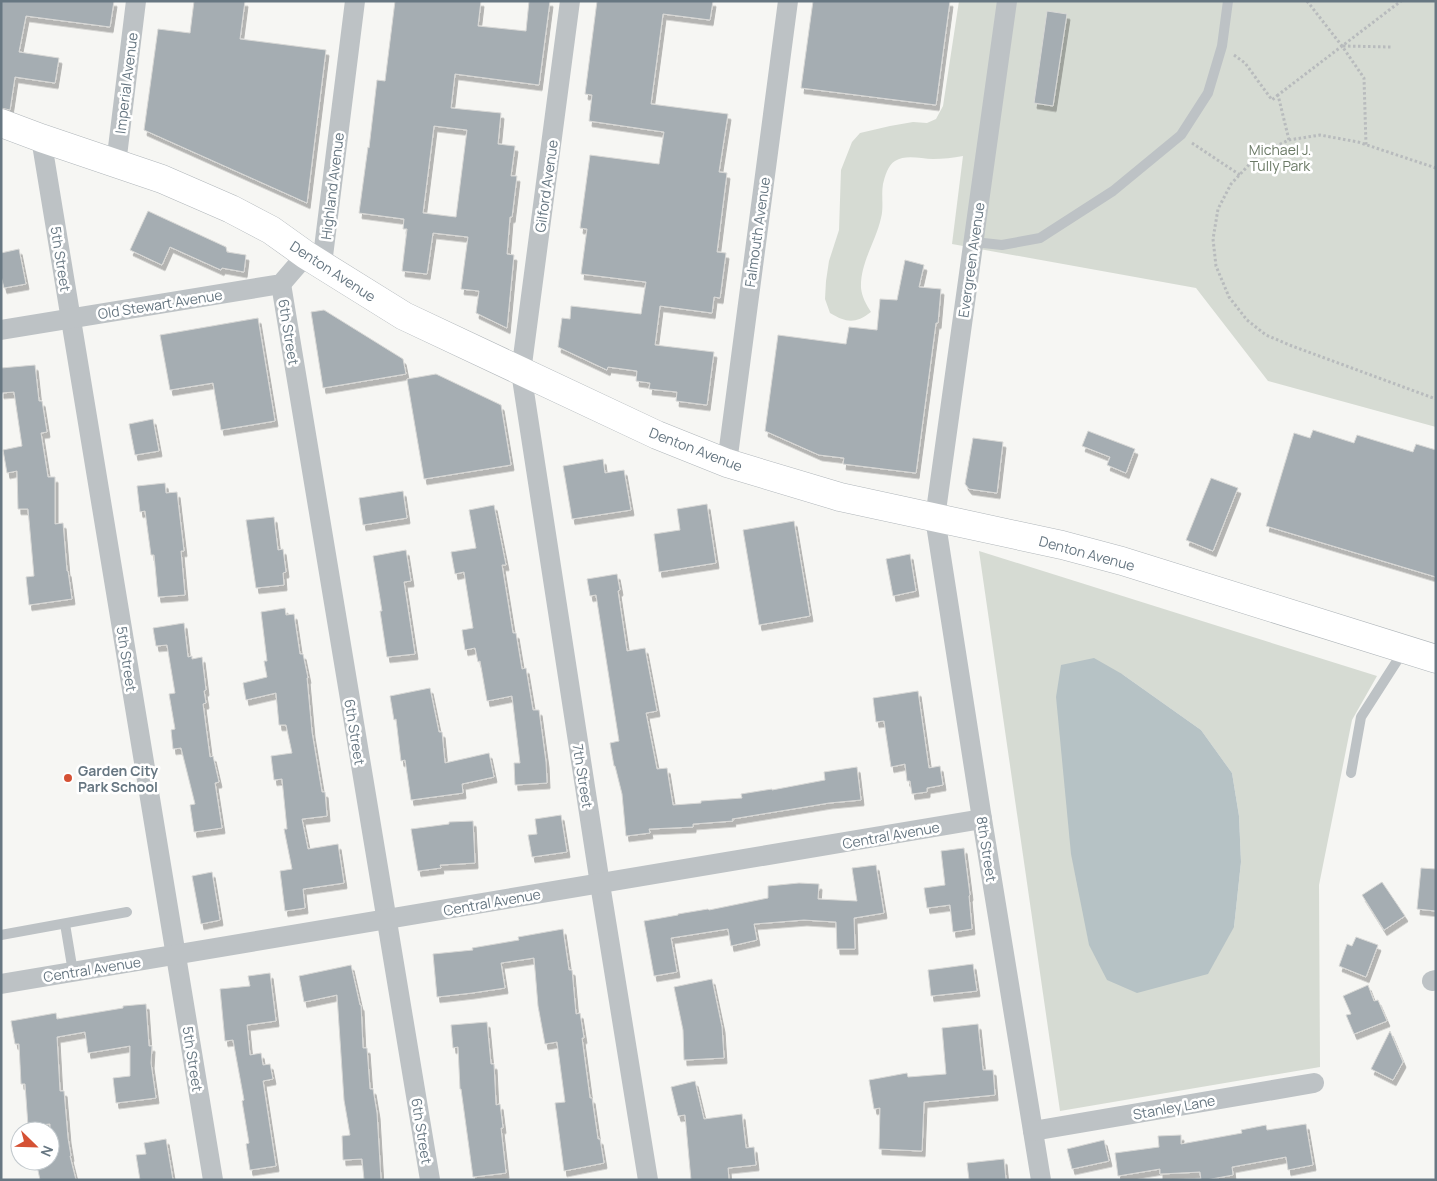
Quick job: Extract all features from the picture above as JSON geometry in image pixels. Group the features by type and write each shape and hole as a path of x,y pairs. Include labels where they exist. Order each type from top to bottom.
{"main road":[{"name":"Denton Avenue","path":"1,123 162,179 231,209 271,230 314,260 404,316 656,435 727,462 840,497 1062,545 1122,561 1436,659"}],"street":[{"name":"Imperial Avenue","path":"116,164 136,1"},
{"name":"Highland Avenue","path":"314,260 342,108 355,1"},
{"name":"Gilford Avenue","path":"521,372 570,1"},
{"name":"Falmouth Avenue","path":"727,462 788,1"},
{"name":"Evergreen Avenue","path":"935,518 1007,1"},
{"name":"5th Street","path":"41,138 213,1180"},
{"path":"281,284 314,260"},
{"name":"Old Stewart Avenue","path":"1,330 281,284"},
{"name":"6th Street","path":"281,284 430,1180"},
{"name":"7th Street","path":"521,372 648,1180"},
{"name":"8th Street","path":"935,518 1041,1180"},
{"name":"Central Avenue","path":"1,984 982,819"},
{"name":"Stanley Lane","path":"1033,1131 1314,1083"}],"lane":[{"path":"974,242 1002,245 1040,238 1113,191 1181,135 1208,93 1222,46 1228,1"},
{"path":"1351,773 1360,717 1404,649"},
{"path":"1,935 127,912"},
{"path":"65,924 73,972"}],"path":[{"path":"1307,1 1364,78 1366,145"},
{"path":"1222,46 1245,63 1272,100 1401,1"},
{"path":"1342,46 1392,47"},
{"path":"1278,95 1289,140"},
{"path":"1181,135 1240,175"},
{"path":"1436,168 1366,145 1320,135 1289,140 1259,154 1232,184 1218,209 1213,238 1216,266 1229,297 1247,320 1266,335 1436,398"}],"green space":[{"name":"Michael J. Tully Park","path":"959,1 1436,1 1436,427 1268,381 1196,288 952,244 963,156 937,159 904,158 890,165 883,184 881,218 861,279 862,294 871,312 860,319 851,321 841,319 830,313 825,299 826,281 829,261 839,230 841,170 852,142 860,133 913,122 927,123 936,119 943,106"},
{"path":"979,551 1377,676 1352,720 1319,885 1320,1067 1060,1111","holes":["1122,674 1201,730 1232,773 1239,816 1241,862 1234,927"]}],"shaded area":[{"path":"1094,658 1122,674 1201,730 1232,773 1239,816 1241,862 1234,927 1208,974 1137,993 1107,980 1089,945 1071,854 1056,697 1061,665"}],"building":[{"path":"1,1 114,1 110,27 26,16 19,52 59,58 55,83 15,77 10,110 1,108"},
{"path":"194,1 245,1 240,39 326,50 307,203 144,130 158,29 190,33"},
{"path":"395,1 481,1 478,26 526,31 529,1 550,1 539,85 455,74 451,108 501,113 498,144 515,146 511,176 517,176 512,217 510,217 507,254 514,255 507,328 476,313 479,291 461,289 468,237 433,233 427,274 402,271 407,229 403,229 404,219 359,213 377,80 385,81","holes":["434,126 467,130 456,217 423,213"]},
{"path":"597,1 713,1 710,20 663,14 651,104 728,114 719,172 727,173 717,252 726,253 720,298 714,297 712,313 660,306 655,345 714,352 707,405 676,401 677,392 649,389 650,383 636,381 637,371 608,367 607,370 558,347 562,318 570,319 571,306 641,314 646,282 581,274 587,229 580,228 590,155 659,164 664,132 589,121 592,95 585,94"},
{"path":"813,1 950,1 936,105 801,88"},
{"path":"1047,11 1067,14 1053,106 1034,103"},
{"path":"148,211 226,247 227,252 246,255 244,272 222,268 221,270 170,247 162,265 130,250"},
{"path":"19,249 26,284 4,288 1,276 1,253"},
{"path":"905,260 924,265 919,287 941,289 938,323 936,323 916,473 843,464 844,458 819,455 765,431 778,335 846,344 849,327 877,330 880,299 897,300"},
{"path":"324,310 403,359 406,374 323,388 311,312"},
{"path":"258,318 275,421 221,430 213,383 170,390 160,335"},
{"path":"35,365 39,401 42,401 47,432 41,433 48,477 55,477 55,524 63,523 67,571 72,599 29,605 26,577 34,576 28,509 18,509 17,471 7,473 3,450 22,446 14,392 1,393 1,368"},
{"path":"436,374 501,405 511,465 424,479 407,379"},
{"path":"153,419 159,451 135,455 129,424"},
{"path":"1313,430 1354,443 1357,435 1413,452 1416,444 1436,450 1436,577 1266,526 1294,433 1310,438"},
{"path":"1088,431 1135,449 1126,473 1107,465 1110,457 1082,446"},
{"path":"973,438 1003,442 997,493 969,489 965,484"},
{"path":"603,459 605,473 624,470 631,510 572,519 563,466"},
{"path":"1211,478 1238,488 1213,551 1186,540"},
{"path":"165,483 166,493 177,492 184,551 181,551 185,595 158,597 154,555 151,555 145,511 140,512 137,486"},
{"path":"403,491 407,518 363,525 359,498"},
{"path":"707,504 716,563 659,572 654,534 680,530 677,509"},
{"path":"494,505 506,565 502,565 513,633 516,633 522,669 526,668 533,710 539,710 547,783 515,785 514,763 520,763 512,696 487,701 480,661 478,662 475,648 465,650 462,630 473,628 464,572 455,574 451,552 476,548 469,510"},
{"path":"274,517 278,550 283,549 286,572 283,573 284,585 256,588 246,520"},
{"path":"794,521 810,616 759,625 743,530"},
{"path":"406,550 411,581 404,582 415,654 387,657 373,556"},
{"path":"910,554 916,591 893,596 886,559"},
{"path":"617,574 627,651 645,648 657,711 646,713 657,769 667,768 673,805 742,798 741,794 825,780 824,772 857,767 861,800 829,803 732,819 733,821 693,824 693,827 649,829 650,833 626,836 622,794 610,743 619,741 596,595 590,596 587,579"},
{"path":"285,608 286,615 294,614 300,654 303,654 308,678 312,732 322,792 325,792 327,816 302,819 308,849 338,844 344,883 303,889 305,908 285,911 280,871 292,869 284,829 287,829 282,779 274,780 271,756 292,753 286,725 279,725 276,693 246,700 243,683 267,677 264,661 267,661 261,612"},
{"path":"184,623 188,657 192,656 192,659 202,657 206,690 204,691 206,703 203,704 210,757 213,756 219,782 215,783 222,828 194,832 190,805 195,804 181,748 173,749 171,730 175,729 169,694 175,693 167,645 156,646 153,628"},
{"path":"430,688 439,732 442,732 445,763 489,753 494,777 462,784 463,793 411,800 405,760 401,761 396,719 394,720 390,696"},
{"path":"918,691 929,768 940,766 943,785 927,788 927,792 912,794 910,781 907,781 905,764 891,767 884,721 876,722 873,698"},
{"path":"561,815 567,852 532,857 528,835 537,834 535,819"},
{"path":"473,821 475,863 440,865 441,868 418,871 411,829 449,824 449,822"},
{"path":"964,848 972,929 953,932 950,905 927,908 924,888 945,885 941,851"},
{"path":"876,865 884,913 854,918 855,949 837,949 836,922 804,920 754,924 757,940 731,946 728,929 671,938 677,972 654,976 644,921 768,898 768,886 799,883 819,884 818,899 857,901 852,868"},
{"path":"1421,868 1436,869 1436,911 1417,909"},
{"path":"212,872 220,920 201,924 192,876"},
{"path":"1382,882 1405,916 1384,930 1362,895"},
{"path":"563,929 569,970 572,970 576,1014 580,1013 584,1038 582,1038 590,1098 592,1098 598,1139 600,1139 604,1163 564,1171 555,1103 565,1102 557,1042 545,1044 538,1006 534,958 501,963 505,988 437,997 433,954 473,950 472,948 519,940 518,937"},
{"path":"1356,937 1378,945 1366,977 1339,966 1347,944 1352,946"},
{"path":"973,964 977,991 931,996 928,970"},
{"path":"351,965 361,1005 363,1048 367,1048 370,1089 373,1089 377,1113 381,1180 364,1180 362,1159 343,1160 342,1136 350,1135 344,1100 337,995 304,1002 299,976"},
{"path":"270,973 276,1021 247,1025 250,1055 261,1053 263,1065 270,1064 273,1079 263,1081 276,1166 250,1170 246,1144 249,1143 242,1101 244,1100 233,1040 225,1041 220,989 250,986 248,976"},
{"path":"712,979 722,1027 724,1058 684,1060 683,1030 674,987"},
{"path":"1368,985 1374,1001 1378,1000 1387,1021 1354,1034 1346,1015 1351,1014 1343,996"},
{"path":"146,1004 149,1046 152,1046 151,1063 156,1098 116,1103 113,1078 130,1076 130,1046 88,1053 85,1032 57,1037 60,1091 64,1091 70,1156 76,1180 40,1180 38,1171 60,1171 60,1121 28,1121 25,1084 21,1084 19,1044 15,1044 11,1021 56,1013 57,1019 123,1008 123,1006"},
{"path":"487,1022 491,1064 494,1064 496,1105 500,1104 506,1173 473,1177 460,1089 458,1047 453,1048 451,1025"},
{"path":"978,1024 983,1070 993,1070 995,1095 924,1102 922,1151 879,1149 880,1108 874,1109 869,1080 907,1073 908,1077 946,1074 942,1028"},
{"path":"1390,1031 1403,1062 1393,1080 1371,1069"},
{"path":"695,1081 704,1119 742,1114 746,1148 754,1147 756,1165 728,1168 729,1180 691,1180 685,1115 678,1116 671,1087"},
{"path":"1306,1124 1313,1165 1288,1170 1286,1157 1232,1167 1233,1175 1206,1180 1201,1180 1200,1172 1160,1174 1160,1169 1118,1176 1115,1153 1159,1147 1158,1136 1181,1135 1181,1144 1242,1133 1241,1130 1266,1125 1267,1130"},
{"path":"166,1139 173,1180 140,1180 136,1155 146,1154 144,1143"},
{"path":"1104,1140 1109,1161 1072,1169 1067,1149"},
{"path":"1004,1159 1006,1180 969,1180 967,1163"}],"place":[{"name":"Garden City Park School","path":"68,778"}]}
